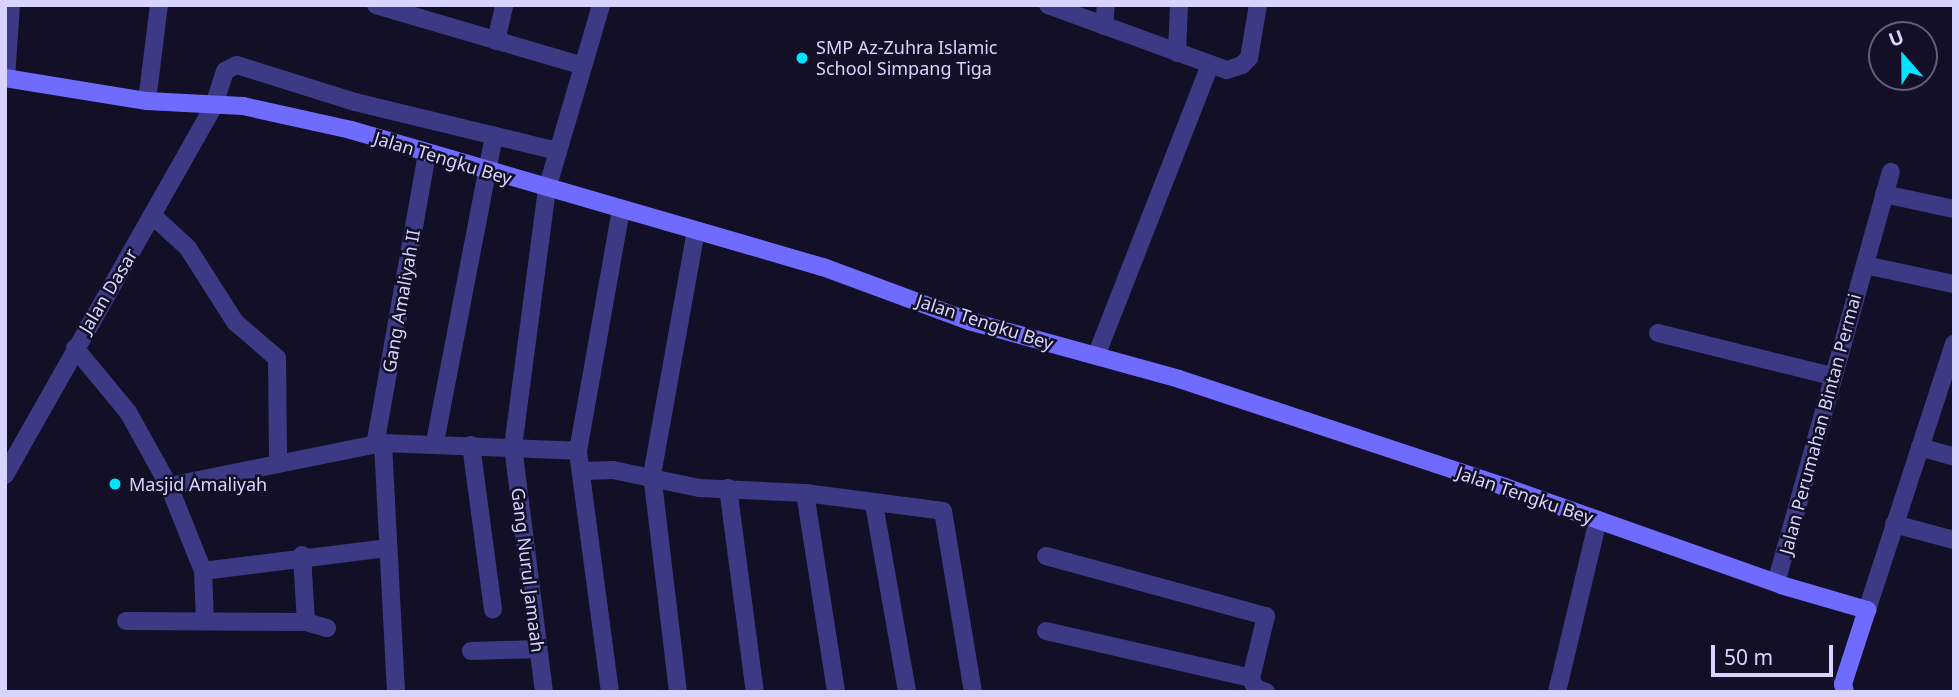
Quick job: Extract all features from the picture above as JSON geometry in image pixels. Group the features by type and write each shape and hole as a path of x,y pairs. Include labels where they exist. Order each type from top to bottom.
{"main road":[{"name":"Jalan Tengku Bey","path":"5,78 147,101 213,108 243,106 344,128 485,172 823,267 969,321 1179,379 1776,583 1867,610"},
{"path":"1845,692 1843,684 1867,610"}],"street":[{"path":"5,78 11,5"},
{"path":"147,101 159,5"},
{"path":"376,5 583,66"},
{"path":"496,41 504,5"},
{"name":"Gang Nurul Jamaah","path":"544,692 513,447 547,189 601,5"},
{"path":"1048,5 1210,65 1235,68 1249,58 1258,5"},
{"path":"1104,26 1106,5"},
{"path":"1177,53 1179,5"},
{"name":"Jalan Dasar","path":"5,475 213,108 225,71 237,65 355,102 558,151"},
{"path":"1096,356 1210,65"},
{"path":"435,442 494,135"},
{"name":"Gang Amaliyah II","path":"383,443 376,440 427,153"},
{"name":"Jalan Perumahan Bintan Permai","path":"1776,583 1891,172"},
{"path":"1884,194 1954,209"},
{"path":"610,692 583,471 578,451 621,210"},
{"path":"153,216 194,256 236,322 277,358 278,462"},
{"path":"678,692 652,475 696,231"},
{"path":"1865,265 1954,284"},
{"path":"1658,333 1832,376"},
{"path":"1867,610 1954,344"},
{"path":"75,348 128,412 169,485 203,571 205,620"},
{"path":"169,485 383,443 435,442 578,451"},
{"path":"383,443 396,692"},
{"path":"471,445 493,610"},
{"path":"1920,447 1954,457"},
{"path":"583,471 652,475 699,488 805,493 946,514 973,692"},
{"path":"728,488 755,692"},
{"path":"805,493 836,692"},
{"path":"874,503 907,692"},
{"path":"1557,692 1598,520"},
{"path":"1894,524 1954,540"},
{"path":"203,571 302,555 387,548"},
{"path":"302,555 306,622"},
{"path":"1046,556 1266,616 1251,678 1255,688 1266,692"},
{"path":"126,621 306,622 327,628"},
{"path":"1046,631 1251,678"},
{"path":"471,651 538,649"}],"place":[{"name":"SMP Az-Zuhra Islamic School Simpang Tiga","path":"802,58"},
{"name":"Masjid Amaliyah","path":"115,484"}]}
